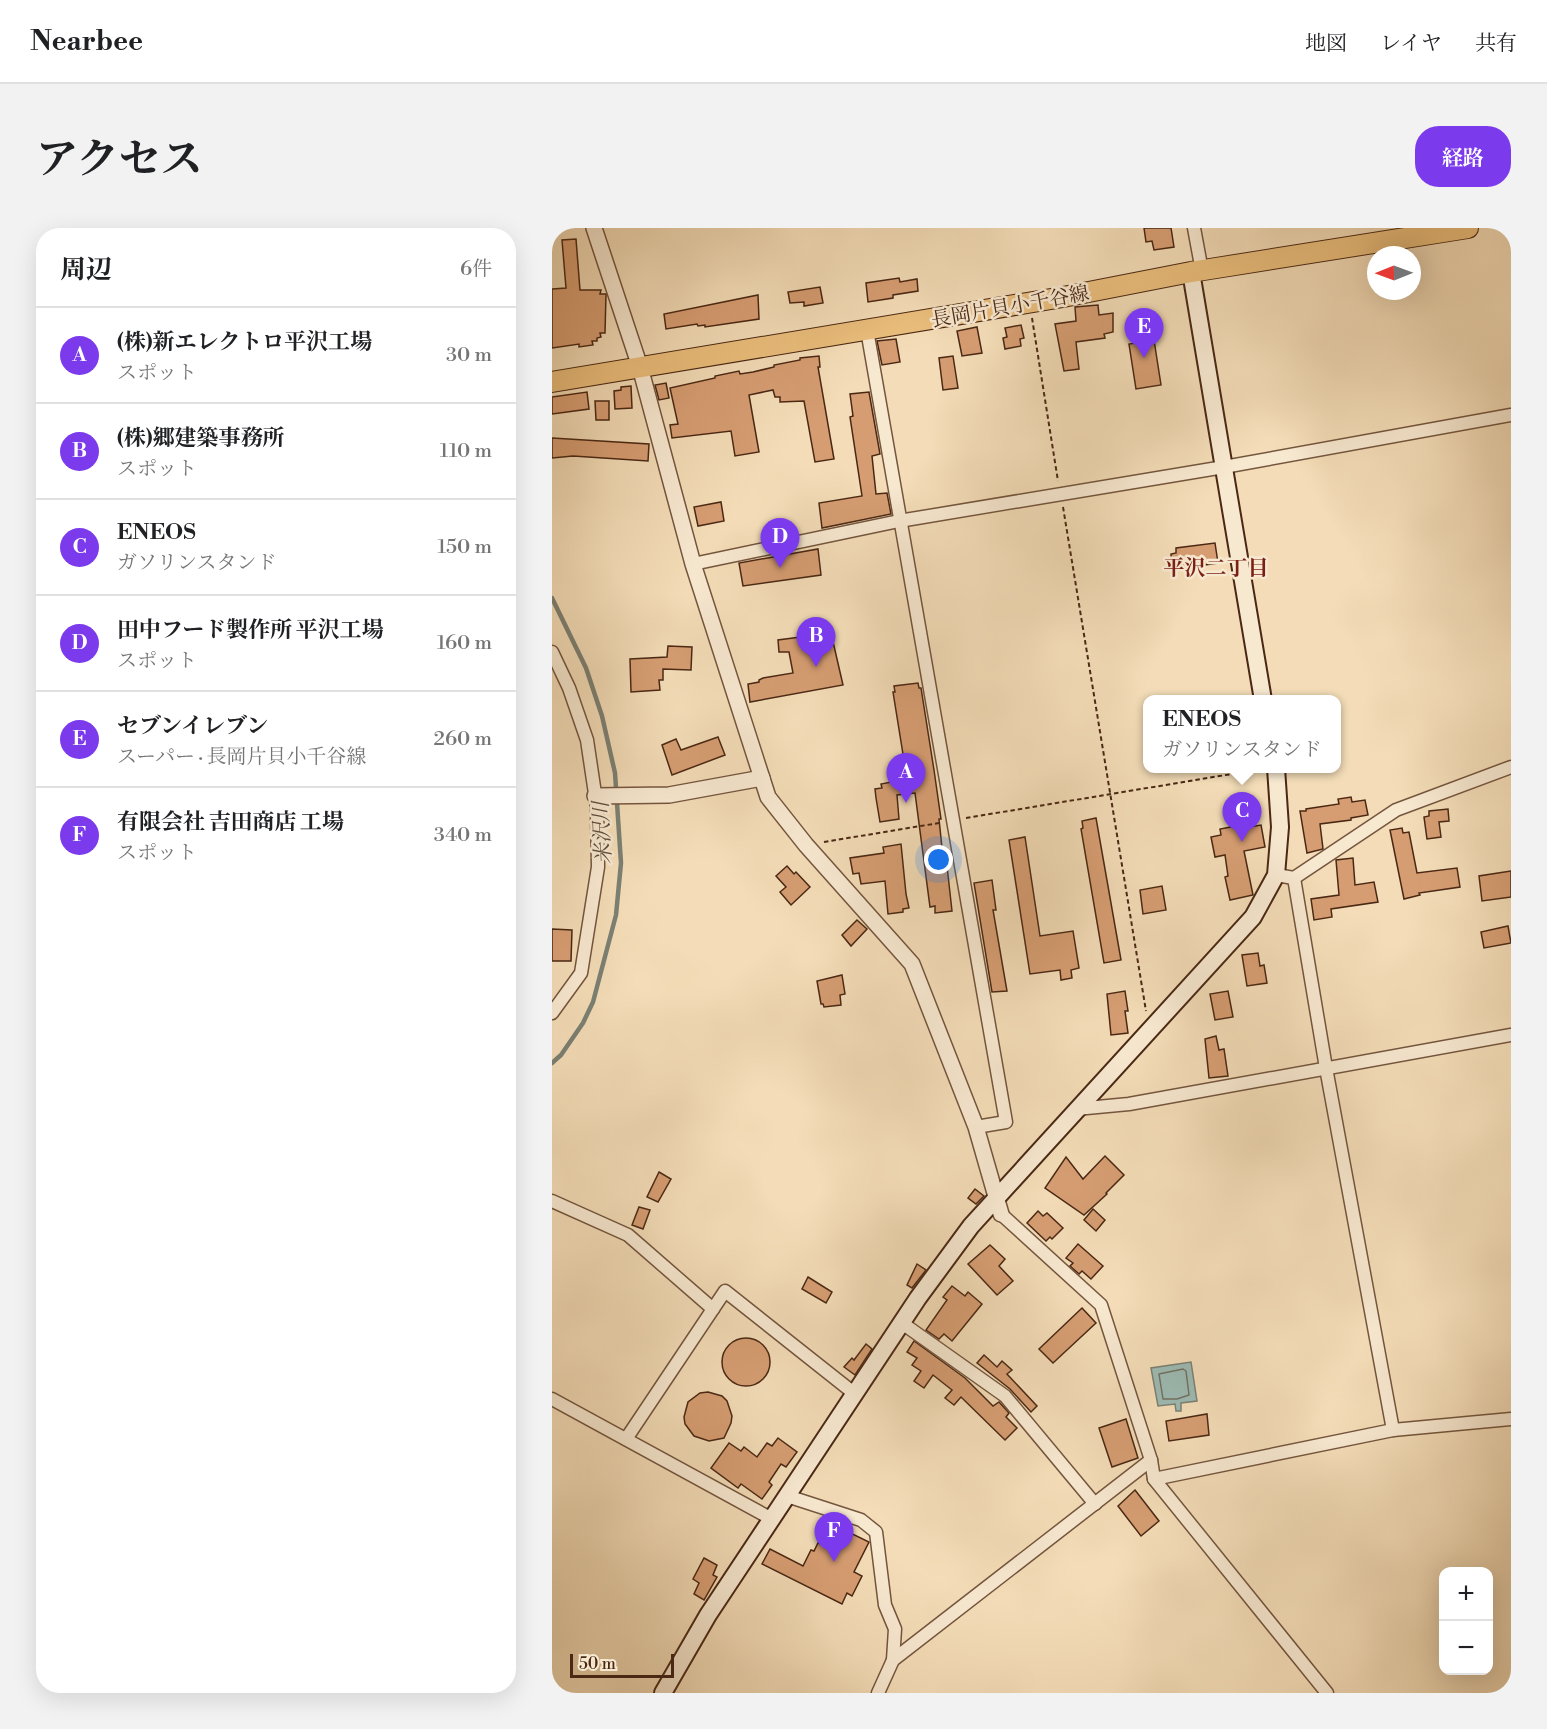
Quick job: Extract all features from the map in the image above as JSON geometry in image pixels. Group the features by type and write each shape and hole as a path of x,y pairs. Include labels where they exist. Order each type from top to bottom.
{"main road":[{"name":"長岡片貝小千谷線","path":"552,382 1468,228"},
{"path":"1196,272 1224,467 1262,695"},
{"path":"663,1693 708,1615 902,1323 971,1226 999,1206 1076,1109 1253,917 1276,875 1280,827 1276,773"}],"street":[{"path":"594,228 640,367 693,564 768,797 806,845 912,964 976,1127 999,1206 1101,1305 1151,1460 1154,1479 1327,1693"},
{"path":"1194,228 1196,272"},
{"path":"867,330 1006,1122 976,1127"},
{"path":"693,564 899,521 1224,467 1511,415"},
{"path":"552,652 569,688 587,740 595,796 598,867 581,973 552,1012"},
{"path":"1276,875 1294,878 1396,810 1511,766"},
{"path":"595,796 669,795 762,778"},
{"path":"1294,878 1326,1068 1393,1430"},
{"path":"1076,1109 1129,1104 1511,1035"},
{"path":"552,1201 628,1235 713,1309"},
{"path":"626,1439 725,1291 855,1394"},
{"path":"902,1323 1005,1396 1095,1504"},
{"path":"552,1399 772,1519"},
{"path":"1154,1479 1393,1430 1511,1419"},
{"path":"894,1660 1151,1460"},
{"path":"787,1496 861,1520 876,1532 885,1605 895,1629 894,1660 878,1693"}],"path":[{"path":"1029,303 1060,491"},
{"path":"1062,503 1149,1031"},
{"path":"959,820 1236,773"},
{"path":"806,845 947,822"}],"water":[{"path":"1191,1362 1197,1401 1181,1403 1181,1411 1176,1411 1175,1404 1158,1406 1151,1368"}],"building":[{"path":"1144,228 1171,228 1174,247 1154,250 1152,241 1146,242"},
{"path":"576,239 580,290 601,290 600,294 606,294 605,333 600,333 601,337 597,338 597,341 592,341 593,345 579,347 579,344 552,348 552,289 566,288 562,240"},
{"path":"899,278 900,282 917,279 918,291 868,302 866,283"},
{"path":"820,287 823,303 804,306 804,302 790,303 788,292"},
{"path":"758,295 759,319 705,327 705,325 698,326 697,324 666,329 664,314"},
{"path":"1098,305 1099,315 1113,313 1113,332 1104,334 1105,338 1076,342 1079,369 1064,371 1055,324 1076,321 1075,307"},
{"path":"1021,325 1024,338 1020,339 1021,346 1005,349 1003,338 1007,337 1005,328"},
{"path":"977,327 982,353 962,356 957,331"},
{"path":"896,339 900,362 882,365 877,341"},
{"path":"1154,340 1161,385 1136,389 1129,344"},
{"path":"819,356 820,367 818,367 834,459 815,462 804,401 780,402 780,397 775,397 773,390 749,395 759,452 735,456 731,431 672,438 670,425 678,424 670,388 715,378 715,376 739,371 740,374 753,372 800,360 800,358"},
{"path":"953,356 958,388 943,390 939,358"},
{"path":"666,383 669,398 659,400 655,385"},
{"path":"631,386 632,408 615,409 614,391 621,390 621,387"},
{"path":"587,392 589,409 552,414 552,397"},
{"path":"869,392 880,454 872,456 876,494 887,493 891,514 822,528 819,503 862,496 850,417 853,416 850,394"},
{"path":"595,401 609,401 609,420 596,420"},
{"path":"552,438 649,444 648,461 573,456 552,458"},
{"path":"721,502 724,521 698,526 694,507"},
{"path":"1215,543 1218,563 1177,569 1177,567 1172,567 1171,554 1176,553 1176,548"},
{"path":"818,549 821,575 743,586 739,563"},
{"path":"831,633 843,685 750,702 748,684 759,682 763,678 793,673 789,652 779,652 778,640"},
{"path":"668,646 692,647 691,670 663,669 663,680 659,680 660,690 631,692 630,659 667,657"},
{"path":"918,683 921,688 934,770 941,819 939,819 944,867 947,866 952,911 935,913 935,906 930,907 915,793 897,795 899,819 880,822 875,789 882,788 881,784 907,779 893,692 895,692 894,686"},
{"path":"718,737 725,755 672,775 662,745 676,739 681,750"},
{"path":"1351,797 1352,802 1365,800 1368,815 1320,824 1323,849 1307,853 1300,811 1339,804 1338,799"},
{"path":"1448,809 1449,821 1439,822 1441,837 1427,839 1424,817 1429,816 1429,811"},
{"path":"1096,818 1121,960 1104,963 1081,829 1083,828 1082,821"},
{"path":"1261,825 1265,847 1244,851 1253,895 1230,900 1225,877 1228,876 1225,855 1215,857 1211,837 1221,835 1220,829"},
{"path":"1402,828 1403,833 1409,832 1417,873 1457,868 1460,887 1419,893 1420,895 1404,899 1390,830"},
{"path":"1025,837 1040,936 1073,931 1079,968 1071,970 1072,978 1061,980 1060,970 1030,974 1009,840"},
{"path":"901,844 909,908 903,909 903,912 888,914 885,881 861,884 859,873 853,874 850,858 884,853 883,847"},
{"path":"1353,858 1355,885 1374,882 1378,902 1331,909 1332,917 1314,920 1311,899 1339,895 1336,860"},
{"path":"787,866 810,887 791,905 780,892 786,887 776,876"},
{"path":"1511,871 1511,897 1482,901 1479,876"},
{"path":"992,880 996,910 993,910 1007,991 992,992 974,883"},
{"path":"1162,886 1166,910 1143,914 1140,890"},
{"path":"857,920 867,929 851,946 842,935"},
{"path":"1508,926 1511,943 1484,948 1481,932"},
{"path":"552,929 572,930 571,961 552,961"},
{"path":"1258,953 1260,966 1264,965 1267,983 1247,986 1242,955"},
{"path":"842,975 845,994 840,995 841,1005 824,1007 821,1004 817,981"},
{"path":"1125,991 1128,1033 1111,1035 1107,994"},
{"path":"1228,991 1233,1017 1215,1020 1210,994"},
{"path":"1216,1036 1219,1050 1224,1049 1228,1076 1209,1078 1205,1039"},
{"path":"1105,1156 1124,1175 1084,1215 1045,1188 1066,1157 1083,1179"},
{"path":"659,1172 671,1179 658,1202 647,1197"},
{"path":"975,1189 984,1196 976,1204 968,1198"},
{"path":"639,1207 650,1210 643,1229 632,1225"},
{"path":"1093,1209 1105,1220 1096,1231 1084,1220"},
{"path":"1038,1211 1043,1216 1047,1213 1063,1228 1052,1239 1050,1237 1046,1241 1027,1223"},
{"path":"1078,1244 1103,1266 1091,1279 1082,1271 1079,1274 1070,1266 1073,1263 1066,1258"},
{"path":"990,1245 1005,1259 999,1266 1013,1281 997,1295 968,1264"},
{"path":"917,1264 926,1270 912,1288 907,1285"},
{"path":"808,1277 832,1292 826,1303 802,1289"},
{"path":"952,1286 965,1296 968,1292 982,1304 952,1341 944,1334 939,1339 926,1330 947,1300 943,1297"},
{"path":"1082,1308 1096,1323 1053,1363 1039,1349"},
{"path":"741,1338 751,1338 763,1345 770,1357 770,1367 763,1379 751,1386 741,1386 726,1375 722,1367 722,1357 733,1342"},
{"path":"914,1341 965,1378 993,1406 999,1402 1009,1413 1006,1417 1017,1428 1005,1440 961,1397 954,1405 945,1398 952,1390 933,1375 924,1388 914,1381 921,1371 912,1365 917,1358 907,1352"},
{"path":"866,1344 872,1349 855,1375 844,1367 852,1358 854,1360"},
{"path":"984,1355 997,1367 1002,1361 1012,1370 1007,1374 1037,1406 1031,1412 1010,1389 977,1363"},
{"path":"708,1392 722,1396 727,1401 732,1416 724,1438 709,1441 694,1436 685,1424 684,1417 688,1402 700,1393"},
{"path":"1207,1414 1209,1435 1169,1441 1166,1421"},
{"path":"1126,1419 1138,1458 1112,1467 1099,1428"},
{"path":"778,1438 797,1452 786,1467 781,1464 769,1482 772,1485 762,1499 741,1484 738,1488 711,1468 729,1443 741,1451 744,1447 757,1457 767,1443 772,1446"},
{"path":"1135,1490 1159,1521 1141,1536 1118,1506"},
{"path":"832,1524 869,1542 854,1572 862,1576 852,1596 847,1593 842,1604 762,1564 770,1549 803,1566 811,1550 814,1551 818,1543 821,1544 824,1541"},
{"path":"704,1558 717,1565 713,1575 717,1577 704,1600 694,1594 699,1583 693,1579"}],"waterway":[{"name":"米沢川","path":"552,598 586,668 602,716 615,773 621,863 616,915 593,1002 583,1023 561,1055 552,1063"}],"place":[{"name":"セブンイレブン","path":"1144,358"},
{"name":"田中フード製作所 平沢工場","path":"780,568"},
{"name":"(株)郷建築事務所","path":"816,667"},
{"name":"(株)新エレクトロ平沢工場","path":"906,803"},
{"name":"ENEOS","path":"1242,842"},
{"name":"有限会社 吉田商店 工場","path":"834,1562"}],"district":[{"name":"平沢二丁目","path":"1216,568"}]}
